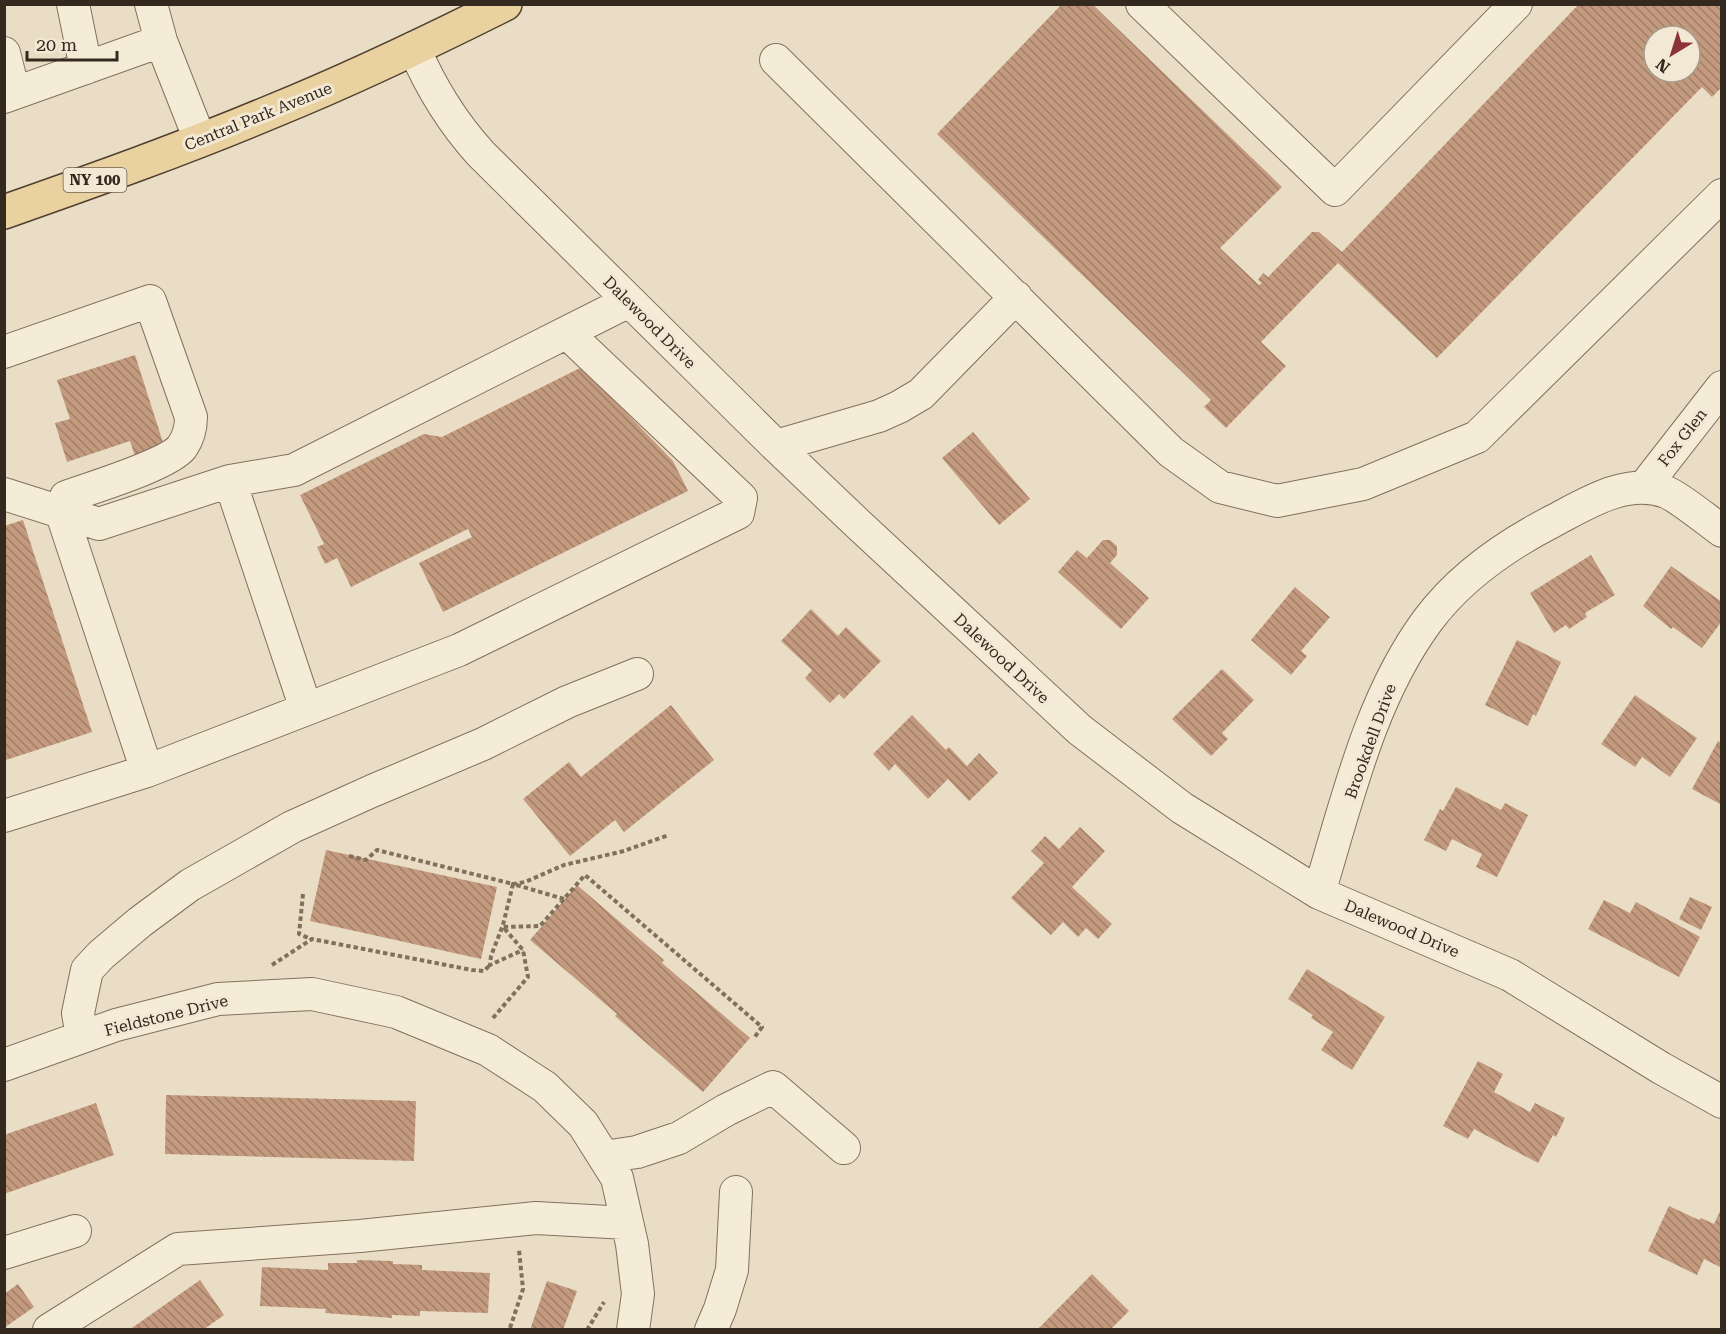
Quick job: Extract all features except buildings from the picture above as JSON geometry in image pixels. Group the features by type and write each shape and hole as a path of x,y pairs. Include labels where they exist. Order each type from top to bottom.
{"main road":[{"name":"Central Park Avenue","path":"4,212 201,140 286,106 414,48 487,8"}],"street":[{"path":"73,4 86,68"},
{"path":"151,4 161,41 201,140"},
{"path":"1142,4 1335,190 1516,4"},
{"path":"4,52 9,95 161,41"},
{"name":"Dalewood Drive","path":"414,48 434,91 463,134 776,446 1080,730 1182,808 1319,893 1510,975 1661,1068 1722,1102"},
{"path":"776,60 1171,452 1220,487 1276,501 1363,484 1477,437 1722,195"},
{"path":"776,446 879,416 921,394 1016,297"},
{"path":"4,352 150,301 192,417 191,431 181,449 154,465 66,497 61,511 147,771"},
{"path":"5,492 99,524 230,481 294,470 629,301"},
{"path":"4,816 147,771 459,650 738,513 741,498 567,333"},
{"name":"Fox Glen","path":"1644,487 1722,387"},
{"path":"230,481 306,709"},
{"name":"Brookdell Drive","path":"1319,893 1360,759 1386,688 1428,620 1463,581 1524,536 1605,494 1644,487 1668,492 1722,531"},
{"path":"82,1037 78,1013 87,970 140,922 190,885 292,827 483,744 567,702 637,674"},
{"name":"Fieldstone Drive","path":"4,1065 116,1025 218,999 312,994 396,1012 488,1050 545,1088 583,1124 617,1178 632,1244 638,1294 633,1329"},
{"path":"604,1157 637,1152 680,1138 726,1110 773,1087 844,1148"},
{"path":"711,1329 732,1270 736,1192"},
{"path":"49,1329 178,1249 360,1236 536,1218 627,1223"},
{"path":"4,1253 75,1231"}],"path":[{"path":"513,884 525,882 564,866 669,835"},
{"path":"349,856 366,860 377,850 564,899"},
{"path":"503,927 540,926 585,875 762,1028 754,1038"},
{"path":"490,965 491,956 503,927 513,884"},
{"path":"303,894 299,934 312,939 483,971 490,965 523,950"},
{"path":"487,1024 528,977 523,950 503,927"},
{"path":"266,968 312,939"},
{"path":"502,1329 510,1329 523,1289 518,1248"},
{"path":"587,1329 606,1300"}]}
